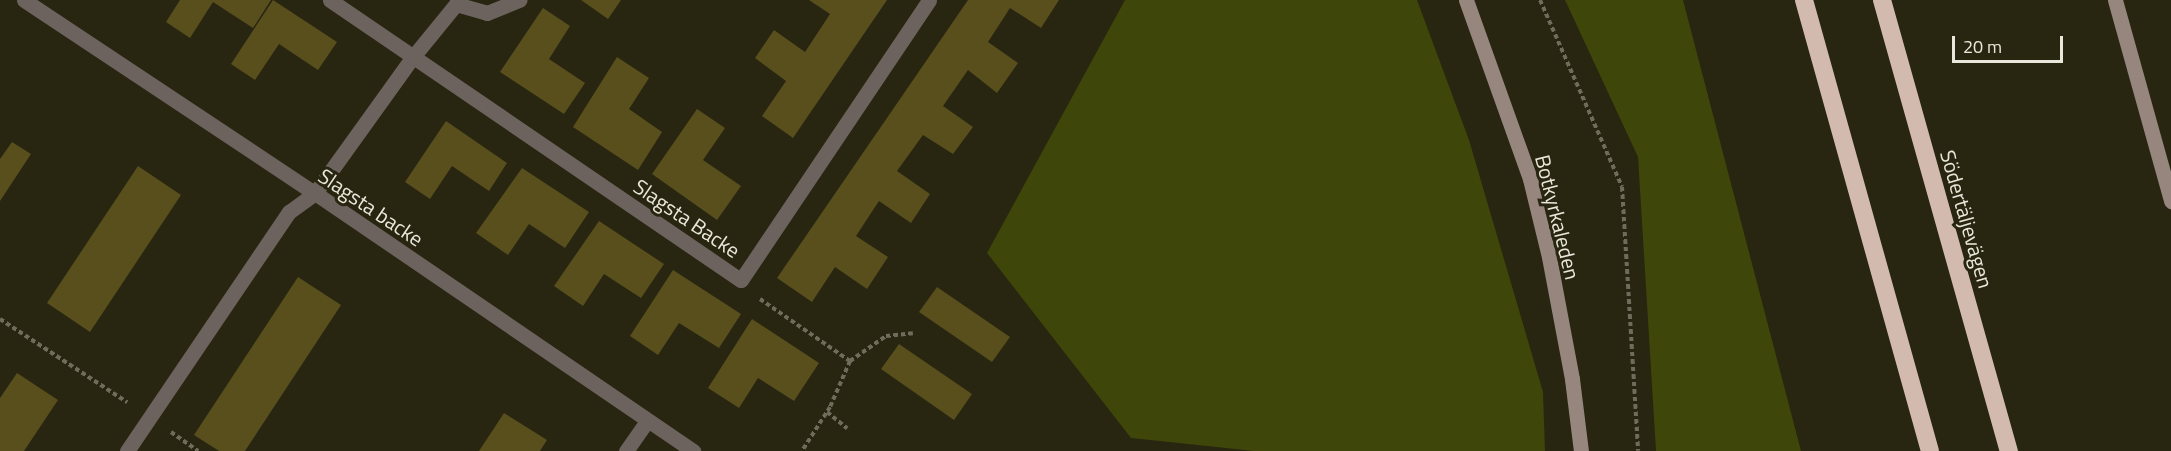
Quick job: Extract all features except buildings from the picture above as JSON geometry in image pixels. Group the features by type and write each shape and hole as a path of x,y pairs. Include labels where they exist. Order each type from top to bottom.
{"highway":[{"path":"1804,0 1930,451"},
{"name":"Södertäljevägen","path":"1882,0 2008,451"}],"main road":[{"name":"Botkyrkaleden","path":"1466,0 1530,179 1549,257 1566,345 1581,451"},
{"path":"2115,0 2171,201"}],"street":[{"name":"Slagsta backe","path":"24,0 315,193 693,451"},
{"name":"Slagsta Backe","path":"330,0 741,280 929,0"},
{"path":"127,451 289,212 315,193 412,58 456,4 486,13 519,0"},
{"path":"626,451 647,421"}],"path":[{"path":"1540,0 1622,187 1638,451"},
{"path":"741,280 764,303 850,361"},
{"path":"0,319 150,417"},
{"path":"802,451 827,412 850,361 886,336 913,333"},
{"path":"827,412 847,428"}],"green space":[{"path":"1125,0 1417,0 1469,140 1543,392 1545,451 1254,451 1131,438 987,253"},
{"path":"1565,0 1683,0 1801,451 1656,451 1638,157"}]}
